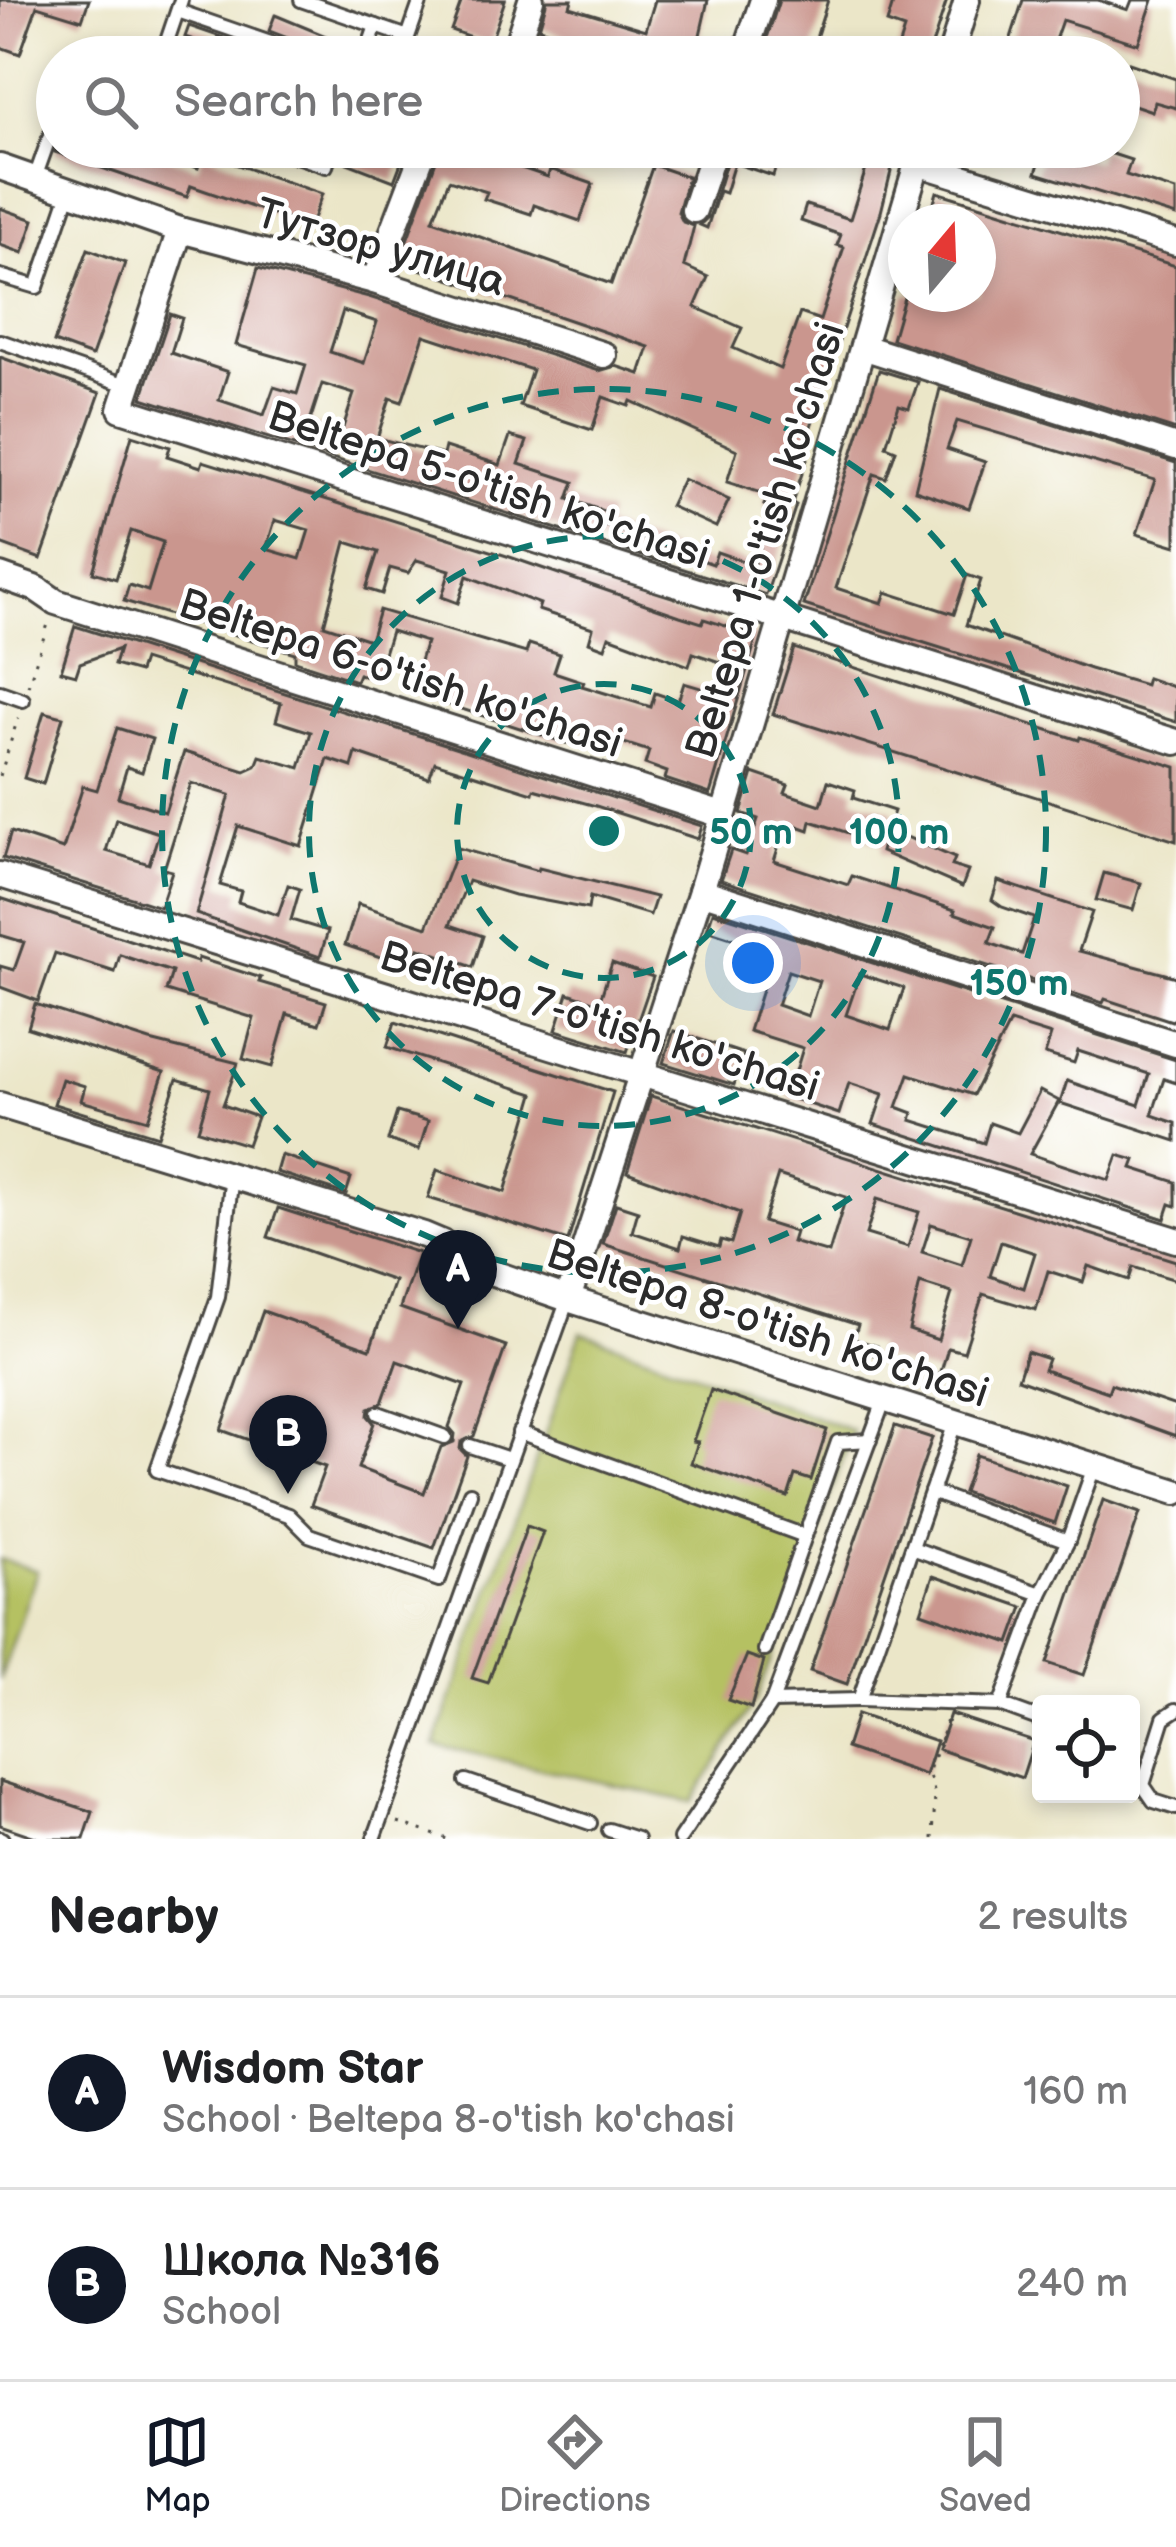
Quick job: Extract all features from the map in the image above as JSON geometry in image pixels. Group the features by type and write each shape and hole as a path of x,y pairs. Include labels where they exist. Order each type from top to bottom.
{"street":[{"path":"520,36 531,0"},
{"path":"751,36 763,0"},
{"path":"956,36 967,0"},
{"name":"Тутзор улица","path":"0,167 180,230 374,281 604,355"},
{"path":"374,281 417,168"},
{"path":"694,210 708,168"},
{"name":"Beltepa 1-o'tish ko'chasi","path":"568,1299 701,891 916,168"},
{"path":"958,168 1176,243"},
{"path":"125,397 180,230"},
{"path":"863,347 1176,447"},
{"name":"Beltepa 5-o'tish ko'chasi","path":"125,397 784,618 1176,742"},
{"name":"Beltepa 6-o'tish ko'chasi","path":"0,576 37,589 56,602 722,815"},
{"name":"Beltepa 7-o'tish ko'chasi","path":"0,874 1176,1240"},
{"path":"701,891 1176,1044"},
{"name":"Beltepa 8-o'tish ko'chasi","path":"0,1105 424,1235 479,1268 568,1299 1176,1492"}],"lane":[{"path":"301,0 404,36"},
{"path":"407,36 421,0"},
{"path":"169,36 179,5 256,36"},
{"path":"372,36 376,26"},
{"path":"34,178 38,168"},
{"path":"0,276 37,287 69,193"},
{"path":"0,341 125,397"},
{"path":"0,692 23,700"},
{"path":"232,1175 218,1297 158,1470 289,1515 309,1535 439,1580 470,1493"},
{"name":"Beltepa 1-o'tish ko'chasi","path":"374,1839 568,1299"},
{"path":"680,1839 772,1702 884,1401"},
{"path":"378,1413 445,1436"},
{"path":"859,1700 955,1423"},
{"path":"519,1432 805,1536"},
{"path":"764,1650 838,1442 871,1440"},
{"path":"470,1445 509,1459"},
{"path":"1000,1705 1094,1467"},
{"path":"931,1492 1068,1541"},
{"path":"912,1548 1041,1594"},
{"path":"772,1702 953,1701 1000,1705 1032,1717"},
{"path":"1176,1710 1164,1718 1148,1759 1144,1790 1154,1801 1176,1808"},
{"path":"1140,1756 1148,1759"},
{"path":"466,1781 590,1822"},
{"path":"609,1830 637,1839"}],"path":[{"path":"458,1329 479,1268"},
{"path":"933,1839 935,1794 928,1773 953,1701"},
{"path":"381,1816 447,1839"}],"green space":[{"path":"581,1332 853,1431 756,1700 691,1802 435,1745"},
{"path":"0,1559 37,1571 0,1680"}],"building":[{"path":"0,0 89,0 82,20 37,6 20,54 0,47"},
{"path":"462,0 505,0 493,36 451,30"},
{"path":"547,0 572,0 570,7 646,30 655,0 708,0 700,36 566,36 539,28"},
{"path":"779,0 828,0 817,36 768,36"},
{"path":"894,0 947,0 935,36 902,36 904,29 887,23"},
{"path":"1023,0 1098,0 1128,10 1132,0 1153,0 1140,38 1113,36 1062,20 1056,36 1012,36"},
{"path":"275,15 326,36 282,36 269,31"},
{"path":"189,26 218,36 185,36"},
{"path":"1140,67 1176,79 1176,108 1155,102 1152,111 1140,107"},
{"path":"102,168 247,168 322,194 310,227 191,186 187,197"},
{"path":"360,168 399,168 394,181"},
{"path":"433,168 521,168 548,177 550,169 593,184 580,221 534,205 531,214 484,199 487,192 449,180 433,220 611,284 652,168 688,177 678,212 683,222 694,226 684,266 708,277 695,307 742,328 733,348 780,369 800,313 820,320 844,247 837,245 841,235 801,221 806,205 850,219 864,168 892,168 801,457 807,459 792,503 796,505 766,595 142,398 170,314 182,318 171,353 228,372 219,400 264,415 274,387 297,394 306,365 236,345 258,268 369,297 599,371 616,366 640,374 649,347 399,262","holes":["343,311 377,322 364,363 330,352","424,335 532,370 520,406 592,430 603,397 629,406 631,401 737,450 727,482 768,495 764,505 773,508 754,565 717,552 713,564 605,525 609,513 568,499 574,482 519,464 527,441 510,436 500,465 445,447 443,455 377,438 390,398 402,402","322,384 354,394 341,434 309,424"]},
{"path":"725,168 732,168 707,228 700,225 710,215"},
{"path":"749,168 775,168 773,176"},
{"path":"1038,168 1128,168 1126,175 1176,191 1176,216 1036,173"},
{"path":"937,192 976,204 933,204"},
{"path":"0,208 34,220 23,253 0,245"},
{"path":"996,210 1176,266 1176,430 892,339 900,312 996,312"},
{"path":"88,249 125,263 92,356 54,342"},
{"path":"0,357 100,393 41,559 0,544"},
{"path":"879,370 918,382 909,408 899,405 886,446 896,450 886,478 874,474 836,588 882,603 886,592 954,614 967,575 981,580 966,625 1090,669 1145,685 1147,678 1176,688 1176,722 804,605"},
{"path":"940,389 1176,463 1176,546 1137,534 1155,480 957,421 947,449 985,462 969,508 915,490"},
{"path":"132,435 170,447 167,456 201,467 203,461 702,623 704,619 757,636 710,794 665,779 667,772 645,764 649,751 571,726 566,743 411,690 426,642 391,631 376,679 359,674 356,681 295,661 295,653 124,601 129,585 148,591 163,542 131,531 116,579 93,572","holes":["275,520 309,530 300,559 266,549","346,542 378,552 366,589 382,594 390,568 408,573 417,560 450,570 442,597 458,603 467,576 540,604 538,610 593,628 589,642 605,648 609,636 689,666 693,653 723,663 714,692 684,683 678,701 655,693 651,707 582,686 584,682 554,672 560,654 529,644 526,653 379,610 370,640 324,625"]},
{"path":"683,479 729,500 716,527 670,506"},
{"path":"75,626 702,826 698,839 435,762 429,778 356,753 352,767 328,759 301,846 238,826 220,885 241,891 238,902 278,915 288,885 300,889 291,920 328,931 320,957 196,914 230,795 191,783 164,869 172,871 160,907 3,858 11,832 63,849 83,786 97,790 117,728 152,739 142,772 127,767 118,797 165,812 184,752 245,771 256,766 260,756 300,768 311,732 276,721 281,703 143,660 139,672 114,665 119,649 80,663 76,675 61,671","holes":["116,819 159,833 149,864 106,851"]},
{"path":"794,648 1176,767 1176,841 773,714"},
{"path":"44,712 63,717 43,784 24,778"},
{"path":"753,773 788,785 785,793 821,805 828,781 855,790 853,798 894,811 888,829 955,858 952,866 968,871 962,887 881,852 883,844 811,821 809,830 786,822 774,861 848,885 852,876 955,910 995,927 989,943 1022,954 1034,918 992,900 998,881 1092,912 1079,951 1176,977 1176,1018 1172,1021 1105,999 1103,1003 721,880 731,850 746,855 758,819 741,813"},
{"path":"458,848 656,897 650,915 590,897 588,909 468,881 450,925 483,936 473,967 419,948 413,968 345,945 358,904 427,927"},
{"path":"1104,873 1141,883 1133,910 1096,900"},
{"path":"0,898 326,1002 319,1024 287,1014 272,1067 243,1059 254,1018 166,991 172,972 120,955 115,972 55,953 38,1001 0,987 0,966 14,970 24,942 0,935"},
{"path":"713,912 1176,1060 1176,1083 1164,1079 1152,1115 1176,1123 1176,1141 1060,1103 1067,1081 1139,1105 1149,1074 1078,1051 1074,1063 1045,1054 1051,1035 1010,1022 973,1095 909,1074 897,1107 913,1113 911,1120 984,1143 990,1123 1018,1133 1040,1091 1059,1101 1030,1154 1109,1180 1118,1155 1135,1160 1132,1168 1176,1182 1176,1206 1170,1204 1165,1219 873,1124 883,1094 849,1083 839,1114 788,1097 803,1048 749,1031 774,952 707,930","holes":["788,971 819,981 808,1016 777,1005","860,974 904,988 890,1030 846,1015"]},
{"path":"612,963 653,977 627,1052 556,1030 568,993 599,1003"},
{"path":"35,1004 238,1063 223,1105 257,1117 247,1145 198,1130 210,1089 177,1079 158,1136 54,1104 62,1079 85,1086 81,1101 148,1120 164,1072 28,1028"},
{"path":"395,1022 613,1092 568,1241 428,1198 437,1170 505,1192 534,1094 387,1047"},
{"path":"674,1031 744,1054 734,1085 663,1063"},
{"path":"651,1096 1176,1261 1176,1280 1133,1267 1129,1280 1088,1266 1083,1282 1048,1271 1036,1310 983,1294 964,1352 948,1348 940,1375 874,1355 877,1346 854,1339 858,1325 603,1244 616,1204 638,1211 632,1232 680,1248 683,1236 719,1247 721,1240 731,1243 740,1213 627,1172","holes":["778,1175 846,1197 829,1253 792,1242 795,1232 763,1222","877,1199 919,1212 908,1247 866,1234","931,1224 971,1236 962,1265 922,1252","1001,1242 1035,1253 1024,1288 990,1276","920,1283 952,1293 938,1340 909,1330"]},
{"path":"397,1112 428,1121 419,1150 388,1140"},
{"path":"281,1155 351,1178 346,1194 276,1172"},
{"path":"278,1208 419,1253 400,1308 506,1346 474,1436 461,1442 460,1449 467,1456 434,1548 311,1505 325,1467 221,1430 263,1311 370,1349 394,1281 268,1237","holes":["397,1361 464,1385 449,1427 454,1442 441,1447 424,1493 358,1468 374,1423 369,1408 382,1403"]},
{"path":"1027,1352 1048,1359 1044,1370 1108,1392 1111,1384 1176,1406 1176,1436 1018,1379"},
{"path":"711,1390 827,1430 811,1480 795,1475 788,1497 691,1463 698,1442 693,1441"},
{"path":"895,1426 932,1438 847,1684 810,1671"},
{"path":"976,1455 1067,1486 1055,1523 963,1492"},
{"path":"1103,1500 1140,1513 1084,1675 1047,1663"},
{"path":"527,1526 543,1532 488,1683 472,1678"},
{"path":"933,1576 1023,1607 1010,1643 921,1612"},
{"path":"747,1655 764,1661 751,1708 728,1700"},
{"path":"857,1714 936,1741 925,1775 846,1748"},
{"path":"950,1714 1032,1740 1022,1778 938,1749"},
{"path":"0,1781 93,1812 84,1839 41,1839 0,1825"}],"place":[{"name":"Wisdom Star","path":"458,1329"},
{"name":"Школа №316","path":"288,1494"}]}
